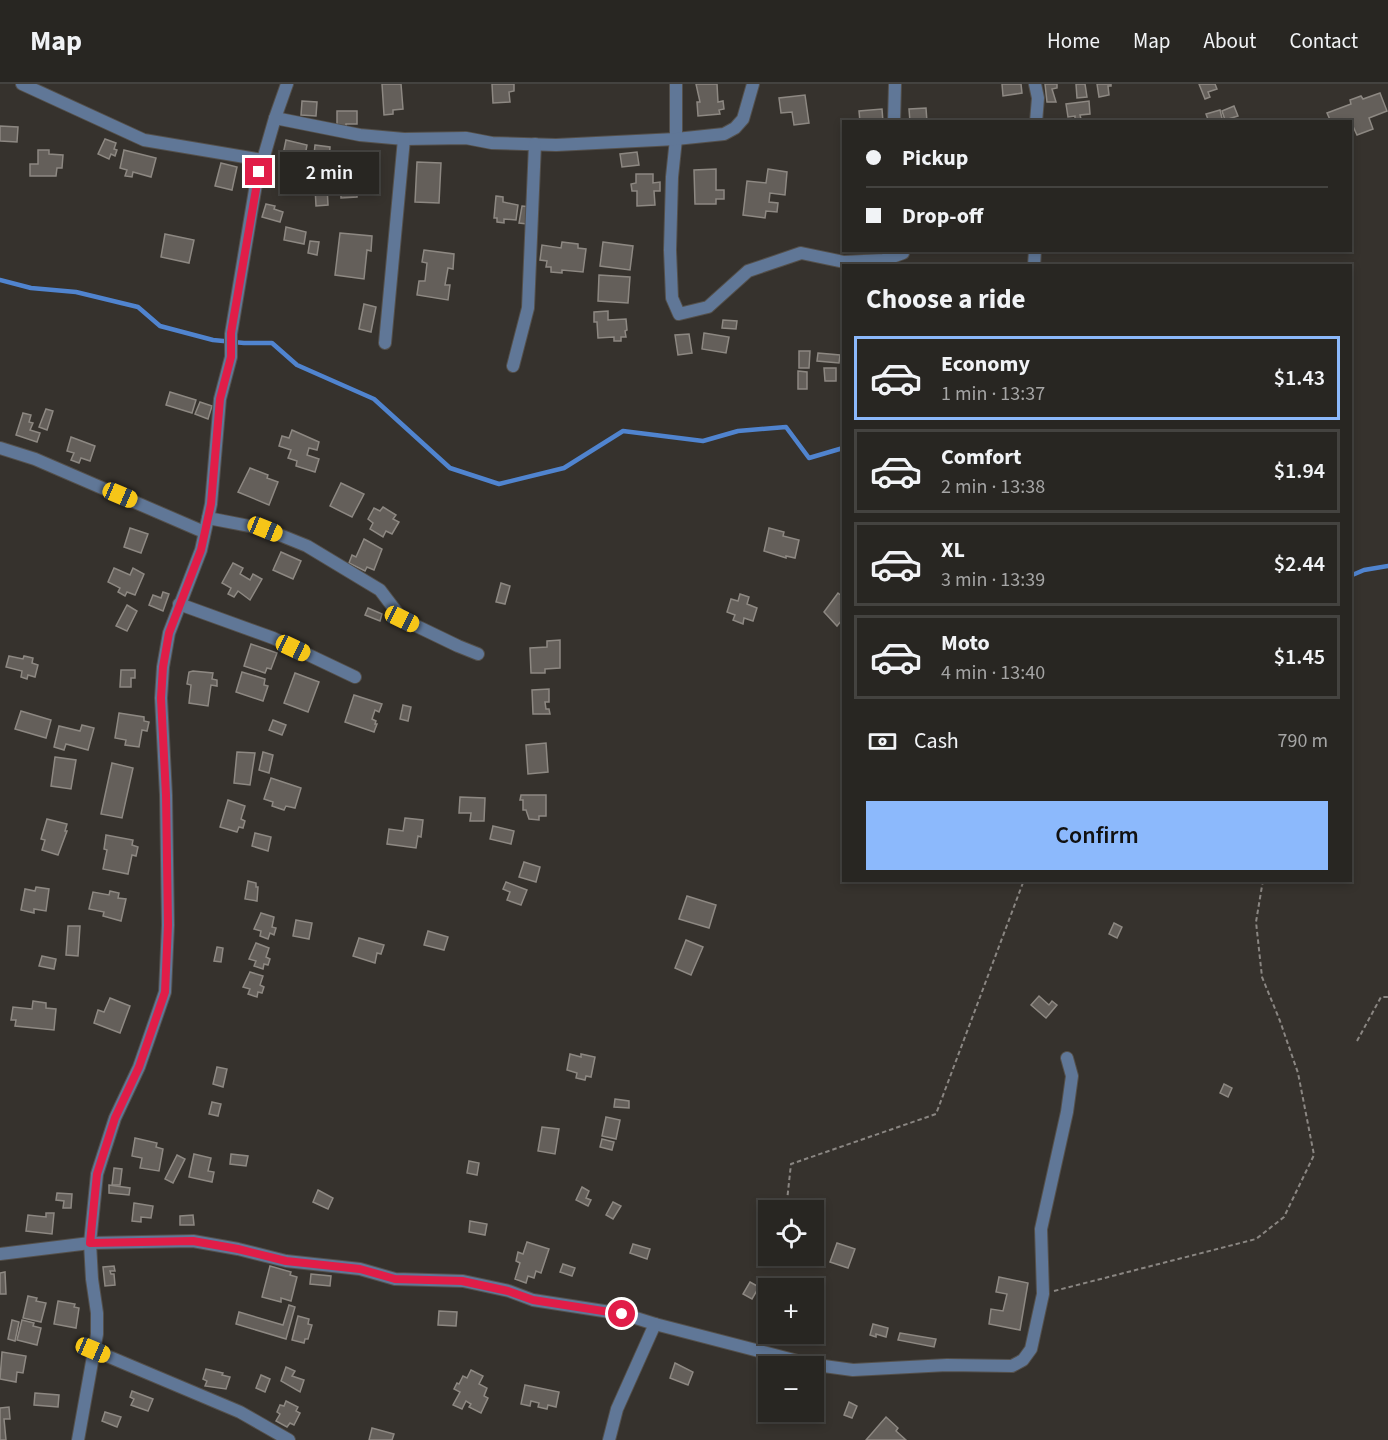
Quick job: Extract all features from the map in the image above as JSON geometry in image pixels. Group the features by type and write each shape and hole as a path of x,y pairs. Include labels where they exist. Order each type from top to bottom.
{"street":[{"path":"22,84 144,140 263,160"},
{"path":"78,1440 97,1334 90,1243 97,1174 115,1118 139,1067 165,992 168,925 166,795 161,698 169,633 201,550 208,518 220,399 231,357 231,333 256,184 274,118 287,84"},
{"path":"676,84 676,139 672,177 670,250 672,298 679,314 708,307 748,271 801,253 843,262 884,260 903,252"},
{"path":"274,118 360,135 404,139 466,138 492,143 536,144 676,139 724,134 735,128 743,119 753,84"},
{"path":"894,120 895,84"},
{"path":"1035,84 1038,98 1036,120"},
{"path":"385,343 404,139"},
{"path":"513,366 528,308 536,144"},
{"path":"0,448 35,459 204,532"},
{"path":"208,518 265,529 307,546 380,590 402,619 478,654"},
{"path":"179,604 273,638 355,677"},
{"path":"0,1254 90,1243 193,1241 286,1261 360,1269 395,1279 462,1281 508,1291 533,1300 622,1314 809,1364 853,1370 947,1365 1012,1366 1023,1360 1031,1349 1043,1294 1041,1229 1067,1112 1072,1076 1068,1058"},
{"path":"609,1440 617,1409 655,1324"},
{"path":"93,1350 240,1412 290,1440"}],"path":[{"path":"787,1200 790,1164 936,1114 1023,882"},
{"path":"1043,1294 1256,1239 1284,1217 1314,1155 1298,1073 1262,977 1256,922 1263,882"},
{"path":"1357,1041 1381,997 1388,998"}],"building":[{"path":"382,84 401,84 403,109 393,110 393,114 384,115"},
{"path":"492,84 514,84 514,91 509,92 510,102 493,103"},
{"path":"696,84 717,84 718,102 723,101 724,109 719,110 720,114 698,116 697,102 700,102"},
{"path":"1002,84 1021,84 1022,93 1003,96"},
{"path":"1045,84 1057,84 1057,88 1052,89 1056,102 1047,102"},
{"path":"1076,84 1085,84 1087,97 1077,98"},
{"path":"1097,84 1111,84 1108,86 1109,95 1099,97"},
{"path":"1199,84 1215,84 1217,89 1208,92 1210,97 1205,99"},
{"path":"1380,93 1387,111 1369,118 1373,129 1357,135 1352,120 1330,120 1327,113 1351,104 1350,100 1361,96 1363,99"},
{"path":"805,95 809,123 794,125 792,112 781,113 779,98"},
{"path":"302,101 317,102 316,116 301,115"},
{"path":"1089,101 1090,114 1080,115 1081,119 1075,119 1075,116 1068,117 1066,104"},
{"path":"1234,106 1238,116 1225,120 1222,111"},
{"path":"926,108 927,120 910,120 909,109"},
{"path":"882,109 883,120 860,120 859,111"},
{"path":"1220,110 1222,120 1208,120 1206,114"},
{"path":"337,111 357,111 357,124 337,127"},
{"path":"0,126 18,127 17,142 0,141"},
{"path":"105,139 116,143 115,156 111,154 109,159 98,154"},
{"path":"286,140 307,145 302,173 280,169"},
{"path":"315,145 330,147 328,176 312,175"},
{"path":"38,150 49,150 49,154 63,155 62,168 57,168 56,176 30,176 30,164 38,164"},
{"path":"124,150 156,158 151,177 133,172 132,177 125,176 127,170 120,168"},
{"path":"637,152 639,165 622,167 620,154"},
{"path":"417,162 441,163 439,203 415,202"},
{"path":"221,163 237,167 232,190 215,186"},
{"path":"366,166 367,177 357,177 357,197 341,198 340,168"},
{"path":"716,169 716,190 724,190 724,199 716,199 716,204 695,204 694,170"},
{"path":"768,169 787,172 785,195 770,193 769,202 778,203 777,212 766,211 765,218 743,215 747,181 766,183"},
{"path":"636,174 653,174 653,183 660,182 660,191 654,191 655,205 637,206 637,191 632,191 631,184 636,183"},
{"path":"327,186 328,205 316,206 315,187"},
{"path":"496,196 503,197 503,202 518,205 516,220 504,219 504,223 497,222 497,218 494,218"},
{"path":"266,204 275,206 274,209 283,212 280,222 262,217"},
{"path":"522,206 530,207 527,224 519,223"},
{"path":"286,227 306,232 304,244 284,240"},
{"path":"340,233 372,236 371,251 367,250 364,279 335,275"},
{"path":"165,234 194,240 189,263 161,257"},
{"path":"310,241 319,242 317,255 308,253"},
{"path":"562,242 578,244 578,248 586,249 583,272 562,270 562,273 551,272 551,267 546,267 547,261 540,260 542,245 561,248"},
{"path":"603,242 633,246 630,270 600,266"},
{"path":"424,250 454,254 453,269 448,268 445,285 450,285 448,300 417,295 419,281 425,281 427,263 422,262"},
{"path":"599,275 630,277 628,303 598,301"},
{"path":"364,304 376,307 371,332 359,329"},
{"path":"608,311 608,320 626,319 626,337 621,337 621,341 614,341 614,337 598,338 594,312"},
{"path":"723,320 737,321 736,329 722,328"},
{"path":"704,333 729,337 726,353 702,349"},
{"path":"689,334 692,353 678,355 675,335"},
{"path":"799,351 810,351 809,368 799,368"},
{"path":"818,353 840,355 839,363 817,361"},
{"path":"824,368 836,368 836,381 825,381"},
{"path":"798,371 807,372 807,389 798,389"},
{"path":"170,392 196,400 192,413 166,405"},
{"path":"200,402 212,406 208,419 195,414"},
{"path":"46,409 53,411 47,430 39,427"},
{"path":"23,413 31,415 29,422 33,423 30,430 40,433 37,442 16,435"},
{"path":"292,430 319,442 317,450 309,448 307,455 319,459 315,472 296,466 297,461 288,458 291,450 279,446 282,436 289,438"},
{"path":"71,437 95,446 90,461 81,458 79,463 71,460 74,453 67,451"},
{"path":"250,468 278,482 269,505 238,492"},
{"path":"341,483 364,494 352,517 330,506"},
{"path":"383,507 396,515 393,519 399,522 392,534 386,531 383,537 370,529 373,523 368,519 374,508 380,511"},
{"path":"130,528 148,534 141,553 124,547"},
{"path":"769,528 784,532 783,536 799,540 795,558 786,556 786,558 764,551"},
{"path":"364,539 382,549 374,570 367,567 365,571 349,563 352,555 356,557"},
{"path":"281,552 301,561 293,579 273,570"},
{"path":"233,563 243,568 240,574 250,580 253,574 262,579 250,600 238,591 234,597 228,594 231,588 222,583"},
{"path":"114,568 130,575 133,568 144,574 135,595 127,592 125,596 118,592 120,588 108,582"},
{"path":"501,583 510,586 505,604 496,602"},
{"path":"163,592 169,594 163,611 149,605 153,595 161,598"},
{"path":"838,593 842,596 842,622 837,626 824,612"},
{"path":"740,594 749,597 747,604 757,608 753,621 744,618 743,624 733,620 735,615 727,612 731,599 738,601"},
{"path":"127,605 137,611 127,631 116,626"},
{"path":"368,608 382,614 380,621 365,615"},
{"path":"560,640 560,668 545,669 545,673 531,673 530,648 547,647 547,641"},
{"path":"251,644 277,653 271,669 267,668 265,673 244,666"},
{"path":"9,656 23,659 24,656 33,658 32,663 38,665 35,677 28,675 27,679 21,677 22,671 6,667"},
{"path":"121,670 135,670 135,678 131,678 131,687 120,687"},
{"path":"189,672 213,673 212,679 217,680 217,686 211,685 208,706 189,703 191,685 187,684"},
{"path":"242,672 265,679 264,685 268,686 263,701 236,692"},
{"path":"295,673 319,682 308,712 284,703"},
{"path":"549,689 549,702 545,702 550,714 533,714 532,690"},
{"path":"354,695 382,704 379,712 375,710 372,719 377,724 374,732 345,722"},
{"path":"403,705 411,707 408,721 400,719"},
{"path":"21,711 51,720 46,738 15,729"},
{"path":"119,713 144,717 144,721 149,722 147,731 142,730 139,747 125,745 126,740 115,738"},
{"path":"273,720 286,725 282,735 269,730"},
{"path":"82,725 94,728 88,750 66,744 64,750 54,747 59,726 80,731"},
{"path":"546,743 548,772 528,774 526,745"},
{"path":"237,752 255,753 250,785 234,783"},
{"path":"263,752 273,755 269,773 259,770"},
{"path":"55,757 76,760 71,789 51,786"},
{"path":"112,763 133,768 122,818 101,814"},
{"path":"271,778 301,788 295,808 286,806 284,810 272,806 273,802 264,799"},
{"path":"521,795 546,795 546,816 539,816 539,820 529,819 526,810 523,810"},
{"path":"460,797 485,798 484,821 470,821 471,813 459,813"},
{"path":"228,800 245,806 241,819 245,821 243,828 239,827 237,832 220,827"},
{"path":"405,818 423,820 421,837 418,836 416,848 387,844 389,829 403,831"},
{"path":"47,819 67,824 65,831 67,831 58,855 42,850 45,840 41,839"},
{"path":"493,826 514,831 511,844 490,839"},
{"path":"255,833 271,837 268,851 252,846"},
{"path":"106,835 133,840 132,845 138,847 136,856 132,855 128,874 103,869 107,850 104,849"},
{"path":"524,862 540,867 536,882 519,877"},
{"path":"248,881 256,883 258,887 257,901 245,899"},
{"path":"506,882 527,890 521,905 507,900 510,892 503,889"},
{"path":"36,887 49,889 46,911 34,909 34,913 21,910 25,889 35,891"},
{"path":"110,891 119,893 118,898 126,899 121,921 103,916 104,912 89,909 93,892 109,895"},
{"path":"687,896 716,905 709,928 679,919"},
{"path":"261,913 274,917 272,927 276,928 274,935 270,933 268,939 260,936 261,931 254,929"},
{"path":"296,920 312,923 309,939 293,936"},
{"path":"1114,923 1122,927 1117,938 1109,934"},
{"path":"68,926 80,926 78,956 66,955"},
{"path":"428,931 448,937 444,950 424,945"},
{"path":"359,938 384,945 381,954 377,953 375,963 353,956"},
{"path":"686,940 703,947 691,975 675,968"},
{"path":"256,943 269,948 266,957 270,959 268,965 264,964 263,969 254,966 256,961 249,959"},
{"path":"217,947 223,948 221,962 214,961"},
{"path":"42,956 56,959 54,969 39,966"},
{"path":"250,972 263,976 260,985 264,987 262,993 258,992 257,997 248,994 250,989 243,987"},
{"path":"1039,996 1049,1005 1052,1001 1057,1005 1046,1018 1031,1005"},
{"path":"110,998 130,1006 120,1033 94,1023 98,1010 104,1012"},
{"path":"33,1001 46,1003 46,1008 56,1009 54,1030 15,1026 16,1020 11,1020 13,1007 32,1009"},
{"path":"570,1054 595,1057 591,1077 586,1076 585,1080 576,1078 577,1073 567,1070"},
{"path":"217,1067 227,1069 223,1087 213,1084"},
{"path":"1224,1084 1232,1088 1228,1097 1220,1093"},
{"path":"615,1099 629,1101 629,1108 614,1107"},
{"path":"212,1102 221,1104 218,1116 209,1114"},
{"path":"606,1117 620,1120 616,1139 602,1136"},
{"path":"542,1127 559,1129 555,1154 538,1151"},
{"path":"135,1138 157,1143 156,1147 163,1149 159,1171 140,1168 142,1158 132,1156"},
{"path":"602,1139 614,1142 612,1150 600,1147"},
{"path":"194,1154 211,1158 208,1171 214,1172 212,1182 189,1177"},
{"path":"231,1154 248,1156 246,1166 230,1164"},
{"path":"177,1155 185,1159 173,1183 165,1179"},
{"path":"469,1161 479,1163 477,1175 467,1173"},
{"path":"114,1168 122,1169 120,1185 112,1185"},
{"path":"109,1185 130,1188 129,1195 109,1193"},
{"path":"582,1187 589,1191 586,1198 591,1200 588,1206 576,1200"},
{"path":"318,1190 333,1198 328,1209 313,1202"},
{"path":"57,1193 72,1194 71,1208 63,1208 64,1201 56,1200"},
{"path":"613,1202 621,1206 613,1219 606,1215"},
{"path":"134,1203 153,1206 151,1218 141,1217 141,1222 132,1221"},
{"path":"46,1213 54,1213 52,1234 26,1231 28,1215 46,1217"},
{"path":"193,1215 194,1225 180,1225 180,1216"},
{"path":"470,1221 487,1224 485,1235 469,1232"},
{"path":"527,1242 549,1249 541,1273 536,1271 534,1278 528,1276 526,1283 515,1279 520,1263 516,1261 518,1252 523,1254"},
{"path":"837,1243 855,1249 848,1268 830,1262"},
{"path":"633,1244 650,1249 647,1259 630,1253"},
{"path":"563,1264 575,1268 572,1276 560,1272"},
{"path":"114,1266 115,1271 110,1271 114,1274 115,1285 105,1286 103,1267"},
{"path":"270,1266 291,1272 290,1275 297,1277 291,1301 281,1298 281,1302 262,1297"},
{"path":"5,1272 6,1294 0,1294 0,1273"},
{"path":"311,1274 331,1276 330,1286 310,1284"},
{"path":"999,1277 1028,1283 1020,1330 989,1324 991,1309 1003,1311 1007,1294 996,1292"},
{"path":"750,1282 758,1286 752,1299 743,1294"},
{"path":"28,1296 46,1303 41,1322 23,1318"},
{"path":"58,1301 75,1304 74,1307 79,1308 76,1328 54,1324"},
{"path":"289,1305 295,1307 286,1339 236,1324 239,1312 283,1325"},
{"path":"439,1311 457,1312 456,1326 438,1325"},
{"path":"298,1316 309,1319 308,1324 312,1325 308,1339 305,1339 304,1343 292,1340"},
{"path":"12,1320 19,1322 15,1341 8,1339"},
{"path":"22,1320 34,1323 33,1326 41,1328 37,1345 17,1340"},
{"path":"873,1324 888,1328 886,1337 870,1335"},
{"path":"900,1333 936,1339 934,1347 898,1340"},
{"path":"2,1352 26,1356 23,1373 17,1372 16,1382 0,1379"},
{"path":"675,1363 693,1372 688,1385 670,1378"},
{"path":"286,1367 295,1371 292,1376 304,1380 300,1392 281,1381"},
{"path":"206,1369 230,1377 226,1389 205,1386 207,1381 203,1379"},
{"path":"471,1370 483,1376 479,1384 487,1388 484,1396 488,1398 481,1413 469,1407 471,1404 466,1401 462,1409 453,1405 460,1392 454,1389 457,1383 459,1384 463,1376 467,1378"},
{"path":"261,1375 270,1379 265,1392 256,1388"},
{"path":"525,1385 559,1392 556,1407 548,1405 547,1409 538,1407 539,1403 531,1401 530,1406 521,1404"},
{"path":"132,1391 153,1399 148,1411 131,1405 134,1399 130,1397"},
{"path":"35,1393 59,1395 58,1407 34,1405"},
{"path":"286,1401 298,1407 296,1411 300,1413 294,1425 290,1423 287,1427 276,1421 280,1414 277,1412 280,1405 284,1406"},
{"path":"849,1402 857,1406 852,1418 844,1415"},
{"path":"9,1407 10,1419 4,1419 6,1440 0,1440 0,1408"},
{"path":"105,1412 121,1417 117,1427 102,1421"},
{"path":"886,1417 898,1428 896,1431 906,1440 866,1440"},
{"path":"372,1428 394,1434 392,1440 369,1440"}],"waterway":[{"path":"0,280 31,288 76,292 138,307 160,326 213,340 272,343 297,365 374,399 450,468 499,484 564,468 623,431 703,441 738,431 786,427 809,458 842,448"},
{"path":"1352,575 1364,570 1388,566"}],"route":[{"path":"259,172 231,333 231,357 220,399 211,504 201,550 169,633 163,667 161,698 166,795 168,925 165,992 139,1067 115,1118 97,1174 90,1243 193,1241 286,1261 360,1269 395,1279 462,1281 508,1291 533,1300 622,1314"}]}
